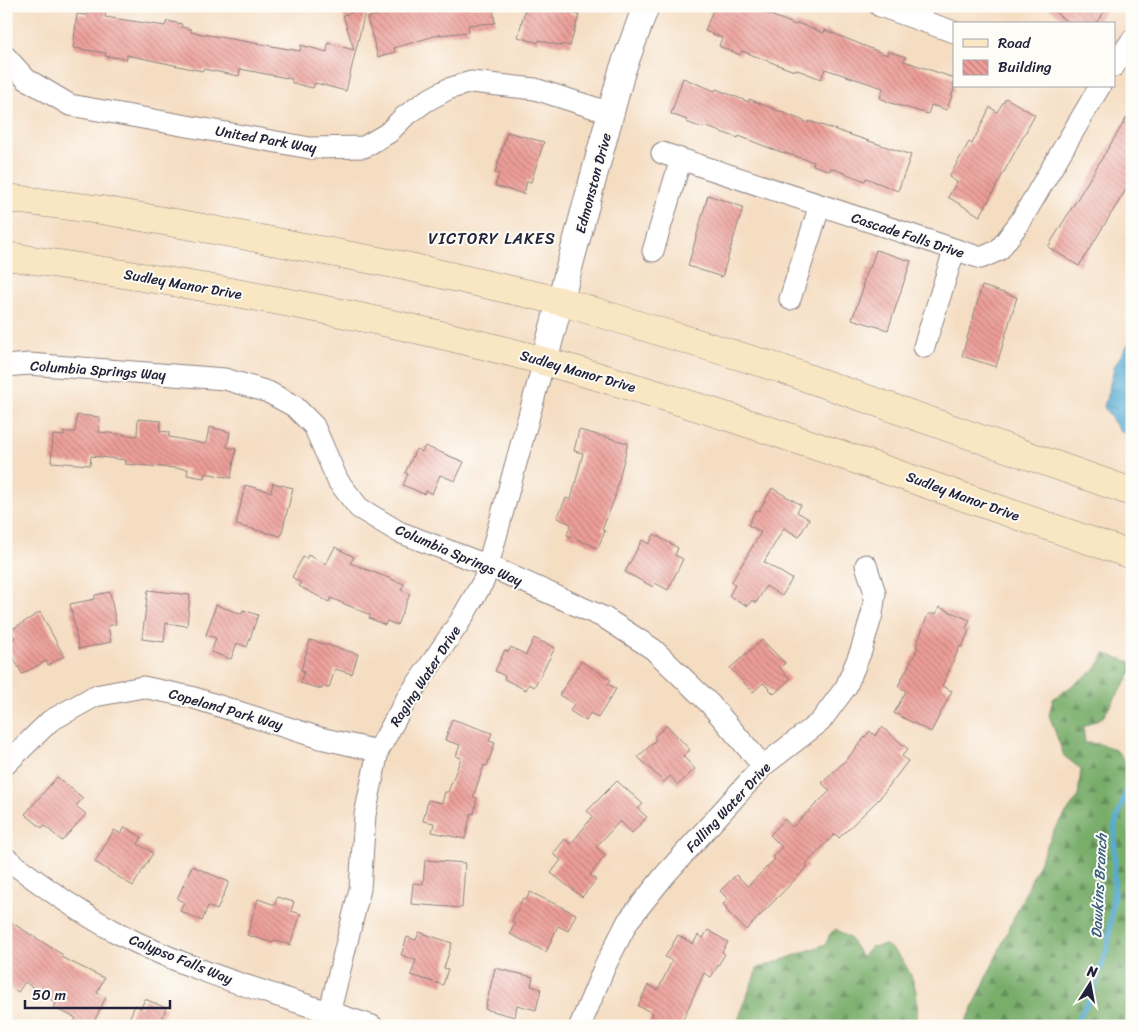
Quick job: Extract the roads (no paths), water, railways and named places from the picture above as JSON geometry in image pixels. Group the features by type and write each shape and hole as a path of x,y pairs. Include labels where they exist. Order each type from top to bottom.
{"main road":[{"path":"6,198 102,210 203,228 405,266 560,301 782,369 1132,492"},
{"name":"Sudley Manor Drive","path":"6,256 182,282 398,324 544,361 698,406 1132,555"}],"street":[{"name":"Edmonston Drive","path":"544,361 627,56 646,6"},
{"path":"880,6 953,32"},
{"path":"1116,63 1132,40"},
{"name":"United Park Way","path":"6,57 26,79 50,95 70,104 310,148 364,147 388,133 426,101 448,89 471,82 535,90 611,113"},
{"name":"Cascade Falls Drive","path":"653,251 671,156 954,251 981,258 999,250 1020,222 1090,89"},
{"path":"790,299 820,206"},
{"path":"924,347 954,251"},
{"name":"Raging Water Drive","path":"329,1019 360,889 366,815 378,751 406,700 459,623 484,580 544,361"},
{"name":"Columbia Springs Way","path":"6,366 29,364 224,379 268,392 294,406 314,426 338,482 359,508 399,532 489,566 605,618 653,648 710,704 763,766"},
{"name":"Falling Water Drive","path":"580,1026 605,966 628,921 664,876 763,766 820,722 846,687 861,651 872,614 874,593 866,565"},
{"name":"Copeland Park Way","path":"6,764 50,721 95,696 143,687 191,697 258,716 320,738 378,751"},
{"name":"Calypso Falls Way","path":"6,858 44,888 116,932 198,969 329,1019 372,1026"}],"water":[{"path":"1132,338 1132,436 1120,431 1104,407 1115,365"}],"waterway":[{"name":"Dawkins Branch","path":"1074,1026 1090,998 1108,947 1114,890 1115,825 1132,774"}],"district":[{"name":"VICTORY LAKES","path":"492,238"}]}
